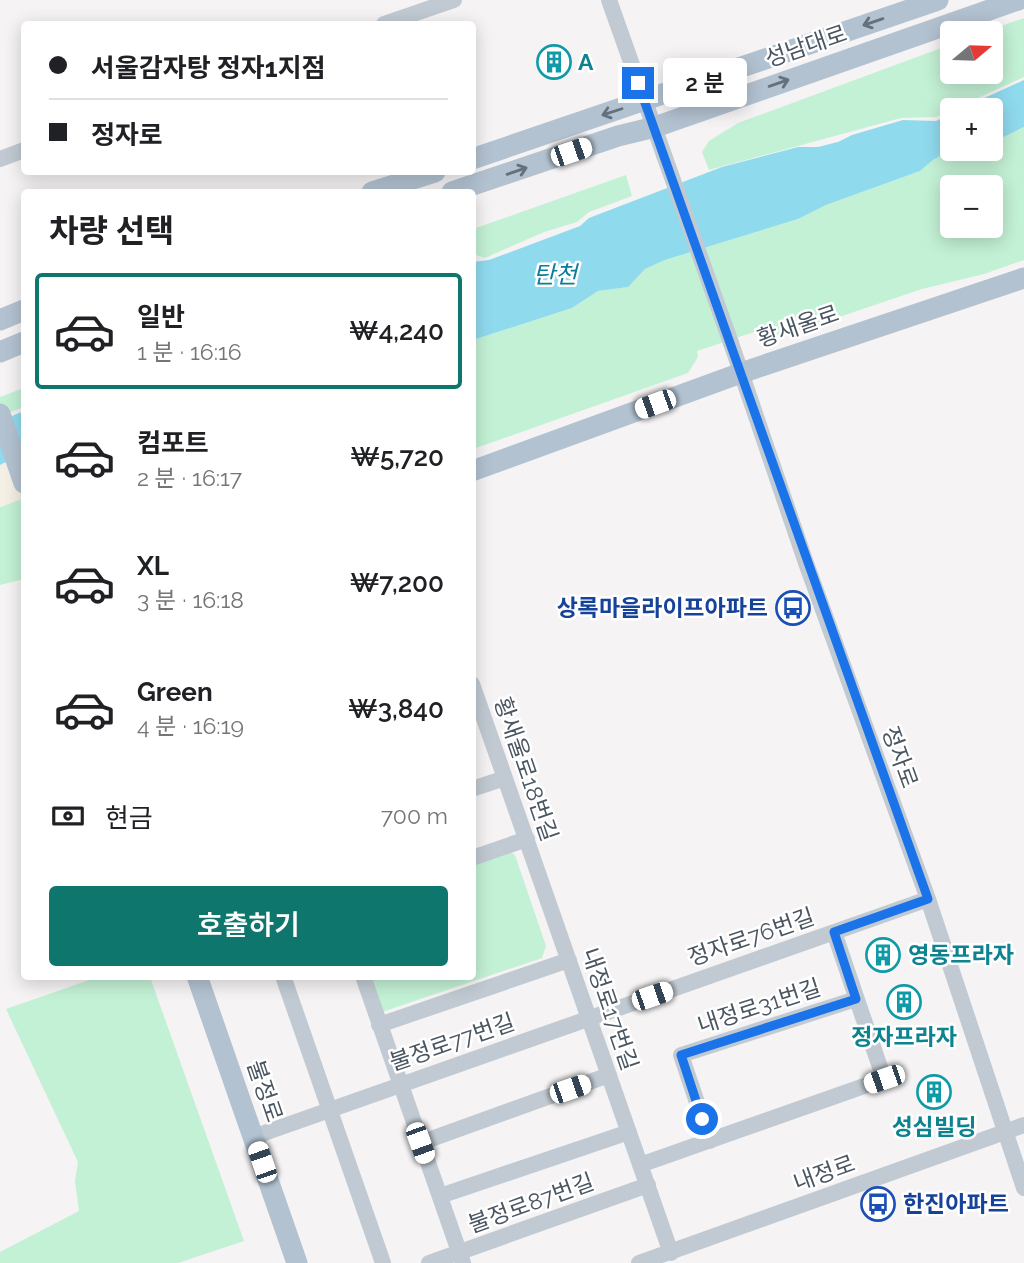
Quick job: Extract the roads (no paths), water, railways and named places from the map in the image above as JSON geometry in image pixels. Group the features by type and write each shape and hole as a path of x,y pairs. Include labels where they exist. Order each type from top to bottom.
{"main road":[{"name":"성남대로","path":"476,158 937,0"},
{"name":"성남대로","path":"461,189 618,136 654,127 1018,0"},
{"path":"381,189 426,175"},
{"name":"황새울로","path":"476,470 741,373 1024,278"},
{"path":"0,320 21,311"},
{"path":"0,352 21,343"},
{"path":"0,414 21,474"},
{"name":"불정로","path":"198,980 298,1263"}],"street":[{"path":"393,21 454,0"},
{"path":"609,0 654,127"},
{"name":"정자로","path":"654,127 806,564 928,899 1024,1188"},
{"path":"0,159 21,151"},
{"name":"황새울로18번길","path":"479,723 505,778 537,868"},
{"path":"476,788 505,778"},
{"path":"476,857 527,839"},
{"name":"내정로17번길","path":"537,868 671,1253"},
{"name":"정자로76번길","path":"589,1018 928,899"},
{"name":"내정로31번길","path":"834,932 884,1079 710,1141 681,1055 856,999"},
{"path":"379,1025 569,960"},
{"path":"284,980 383,1263"},
{"path":"364,980 461,1258"},
{"name":"불정로77번길","path":"253,1136 589,1018"},
{"path":"420,1143 609,1075"},
{"name":"내정로","path":"639,1263 1024,1125"},
{"path":"440,1196 629,1132"},
{"path":"640,1165 710,1141"},
{"name":"불정로87번길","path":"429,1263 461,1258 648,1185"}],"water":[{"path":"1024,80 1024,127 1003,137 1003,98 984,98"},
{"name":"탄천","path":"940,119 940,156 920,171 826,205 798,219 665,260 645,269 628,287 598,291 572,308 476,339 476,262 489,260 580,226 589,218 722,167 798,147 818,147 838,142 852,135 903,120"},
{"path":"21,412 21,454 0,465 0,421"}],"place":[{"name":"A","path":"554,62"},
{"name":"상록마을라이프아파트","path":"793,608"},
{"name":"영동프라자","path":"883,955"},
{"name":"정자프라자","path":"904,1002"},
{"name":"성심빌딩","path":"934,1092"},
{"name":"한진아파트","path":"878,1204"}]}
